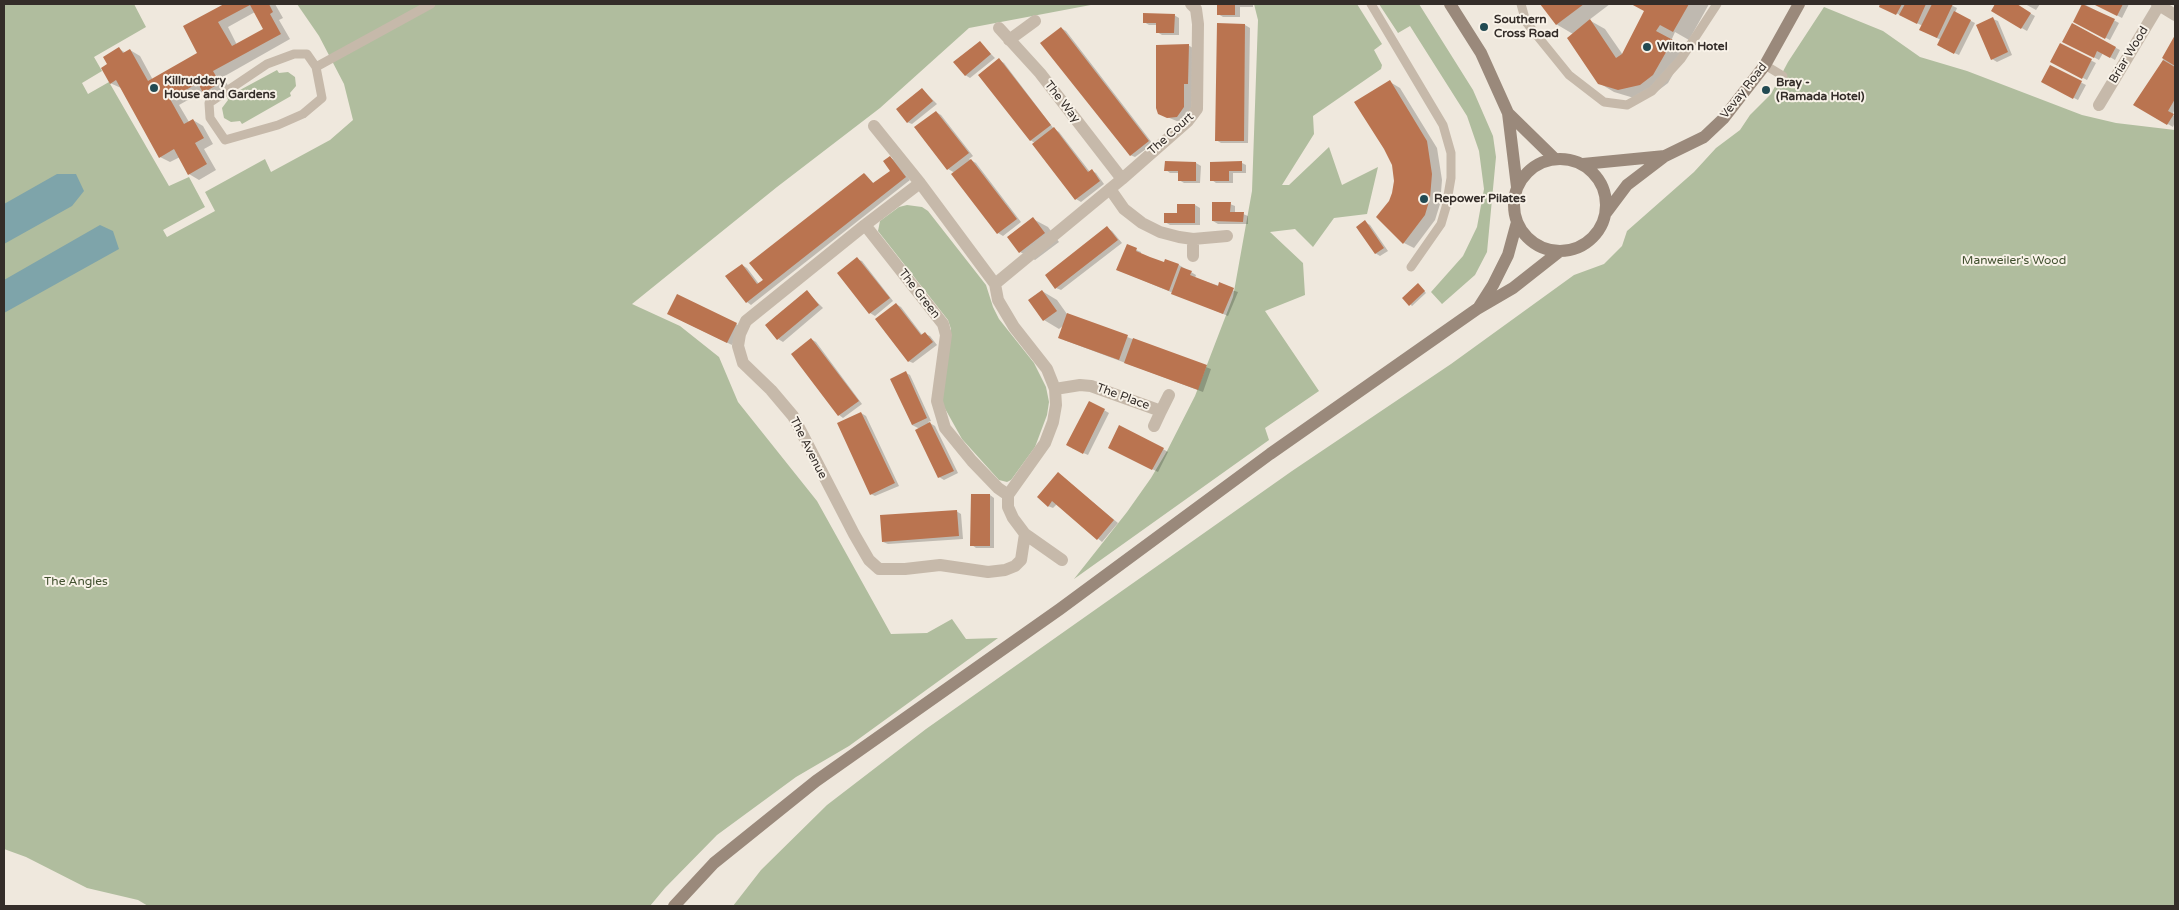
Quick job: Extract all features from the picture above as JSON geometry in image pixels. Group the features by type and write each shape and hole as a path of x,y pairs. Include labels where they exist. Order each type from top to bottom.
{"main road":[{"path":"1450,4 1481,53 1508,113 1517,187 1514,209 1517,222 1528,239 1545,249 1560,251 1573,249 1592,238 1601,227 1606,213 1605,193 1596,175 1583,164 1568,159 1554,158 1535,165 1524,174 1517,187"},
{"name":"Vevay Road","path":"1606,213 1627,185 1665,156 1704,137 1740,99 1765,65 1799,4"},
{"path":"1508,113 1554,158"},
{"name":"Vevay Road","path":"1583,164 1665,156"},
{"path":"1477,310 1493,285 1508,255 1517,222"},
{"path":"674,906 714,863 816,781 1052,615 1270,454 1477,310 1514,288 1560,251"}],"street":[{"name":"The Court","path":"1110,189 1188,121 1198,109 1198,24 1196,9 1191,4"},
{"name":"Briar Wood","path":"2099,105 2158,4 2175,15"},
{"path":"1009,40 1035,21"},
{"name":"The Way","path":"999,28 1040,73 1122,178"},
{"path":"874,126 995,284 998,300 1014,327 1048,369 1055,389 1054,422 1045,443 1008,496 1008,507 1013,518 1025,534 1062,560"},
{"name":"The Avenue","path":"920,184 865,224 746,320 740,334 738,346 744,363 793,416 844,517 869,560 879,569 905,570 940,565 988,572 1005,570 1015,566 1021,560 1025,534"},
{"path":"995,284 1110,189 1124,209 1142,223 1160,232 1179,237 1193,238 1227,236"},
{"name":"The Green","path":"865,224 943,324 946,335 937,401 945,428 972,461 1008,496"},
{"path":"1193,238 1193,256"},
{"name":"The Place","path":"1055,389 1080,385 1092,386 1161,411"},
{"name":"The Place","path":"1154,426 1169,395"}],"lane":[{"path":"316,67 431,4"},
{"path":"1371,4 1443,126 1451,153 1451,178 1441,224 1411,267"},
{"path":"1521,4 1526,22 1569,75 1604,102 1627,105 1652,91 1681,59 1717,4"},
{"path":"294,54 307,54 316,67 322,98 303,114 278,125 224,140 210,118 209,103 267,64 294,54"},
{"path":"1765,65 1783,76"}],"green space":[{"name":"The Angles","path":"4,4 134,4 146,27 94,57 102,71 82,83 88,94 109,82 169,186 189,177 205,207 163,230 167,237 215,211 205,192 265,159 271,172 330,140 353,120 344,84 319,36 297,4 1096,4 969,28 880,108 777,187 632,304 680,326 719,357 738,402 817,501 891,634 927,633 952,619 966,639 998,638 849,746 796,777 717,835 650,906 148,906 138,900 87,888 26,857 4,849"},
{"path":"1254,4 1357,4 1382,44 1374,50 1382,65 1381,69 1313,116 1314,134 1282,185 1289,185 1329,147 1342,185 1378,167 1367,214 1334,218 1313,247 1295,229 1270,232 1303,263 1305,295 1265,311 1319,391 1265,428 1269,440 1074,579 1127,512 1167,451 1195,396 1233,297 1252,191 1258,20"},
{"path":"1379,4 1419,4 1473,90 1493,136 1496,157 1487,252 1475,275 1442,304 1431,292 1463,256 1477,227 1484,189 1479,151 1467,116 1410,26 1398,33"},
{"name":"Manweiler's Wood","path":"1824,7 1883,31 1920,57 1967,71 2082,115 2116,123 2175,130 2175,906 733,906 761,870 827,805 926,729 1292,471 1451,364 1574,275 1604,264 1622,246 1627,231 1694,172 1716,148 1740,130 1750,115 1771,94 1788,62"},
{"path":"277,70 279,73 288,72 295,77 296,86 290,93 291,96 242,124 240,121 231,122 224,118 222,108 228,100 227,97"},
{"path":"907,205 922,207 928,211 986,285 999,319 1034,363 1046,387 1049,402 1047,415 1035,447 1011,480 1007,482 999,480 962,439 943,405 942,397 951,329 948,320 878,231 880,221 899,207"}],"water":[{"path":"57,174 76,174 84,191 72,206 4,244 4,204"},
{"path":"100,225 113,231 119,249 4,313 4,280"}],"building":[{"name":"Killruddery House and Gardens","path":"224,4 269,4 273,12 270,14 281,34 213,71 220,83 203,93 198,83 170,99 184,124 193,119 204,138 195,143 207,164 188,175 174,149 159,158 116,80 110,84 101,68 107,64 103,57 119,47 123,53 130,49 148,81 197,53 183,26","holes":["250,5 263,29 232,46 218,22"]},
{"path":"1217,4 1235,4 1235,15 1217,15"},
{"path":"1540,4 1584,4 1556,25"},
{"name":"Wilton Hotel","path":"1631,4 1689,4 1673,32 1660,25 1656,31 1673,40 1653,75 1640,85 1618,90 1598,84 1567,38 1590,19 1616,58 1622,54 1644,11"},
{"path":"1880,4 1902,4 1896,15 1879,7"},
{"path":"1905,4 1926,4 1917,24 1899,15"},
{"path":"1932,4 1953,4 1937,38 1919,30"},
{"path":"1995,4 2017,4 2031,13 2021,29 1991,11"},
{"path":"2082,4 2115,19 2105,39 2073,22"},
{"path":"2093,4 2123,4 2117,16"},
{"path":"1954,11 1971,20 1954,54 1937,45"},
{"path":"1143,13 1175,14 1174,33 1156,33 1156,23 1143,23"},
{"path":"1993,17 2008,52 1991,60 1976,25"},
{"path":"1217,23 1245,24 1244,141 1215,141"},
{"path":"2072,23 2116,47 2110,58 2097,51 2094,58 2062,42"},
{"path":"1061,27 1149,141 1130,156 1040,43"},
{"path":"2175,35 2175,66 2162,58"},
{"path":"980,41 991,54 965,76 953,62"},
{"path":"2060,43 2092,59 2082,79 2050,62"},
{"path":"1189,44 1188,84 1184,84 1184,107 1177,117 1167,118 1158,114 1156,108 1156,45"},
{"path":"999,58 1051,125 1030,141 978,75"},
{"path":"2163,60 2175,67 2175,99 2168,111 2174,114 2167,125 2133,105"},
{"path":"2050,65 2082,81 2073,99 2041,82"},
{"path":"1390,80 1427,141 1432,174 1430,198 1425,215 1403,244 1376,217 1389,201 1392,193 1394,181 1392,165 1354,102"},
{"path":"922,88 933,101 907,123 896,109"},
{"path":"936,111 969,153 947,170 914,127"},
{"path":"1054,127 1088,172 1092,169 1100,181 1075,200 1032,144"},
{"path":"890,156 906,177 746,303 725,276 742,264 757,284 763,280 749,263 864,173 873,183 890,171 883,161"},
{"path":"971,159 1017,219 997,234 951,174"},
{"path":"1165,161 1196,162 1196,181 1178,181 1178,171 1164,171"},
{"path":"1242,161 1242,171 1229,171 1229,181 1210,181 1210,162"},
{"path":"1212,202 1231,202 1230,212 1244,212 1243,222 1212,221"},
{"path":"1177,204 1195,204 1195,223 1164,223 1164,213 1177,213"},
{"path":"1033,217 1045,233 1019,253 1007,237"},
{"path":"1365,220 1384,248 1375,254 1356,227"},
{"path":"1107,226 1118,240 1055,289 1045,275"},
{"path":"1127,244 1137,248 1136,251 1150,257 1164,262 1165,259 1179,264 1169,291 1116,270"},
{"path":"857,257 890,298 869,314 837,273"},
{"path":"1181,267 1192,271 1190,275 1218,286 1219,282 1234,288 1223,314 1171,294"},
{"path":"1418,283 1425,291 1409,306 1402,298"},
{"path":"807,290 819,305 777,340 765,325"},
{"path":"1042,290 1057,311 1043,321 1028,300"},
{"path":"677,294 737,323 727,343 667,314"},
{"path":"896,303 921,335 925,332 933,342 908,362 875,319"},
{"path":"1067,313 1128,335 1119,360 1058,338"},
{"path":"811,338 859,401 838,416 791,354"},
{"path":"1133,338 1207,365 1198,390 1124,363"},
{"path":"906,371 927,418 912,425 890,379"},
{"path":"1089,401 1105,409 1083,454 1066,445"},
{"path":"861,412 895,483 870,495 837,423"},
{"path":"930,422 954,471 938,478 915,430"},
{"path":"1119,425 1164,448 1152,470 1108,448"},
{"path":"1058,472 1114,520 1097,540 1052,501 1048,507 1037,497"},
{"path":"971,494 990,494 990,546 970,546"},
{"path":"957,510 959,536 882,542 880,515"}],"place":[{"name":"Southern Cross Road","path":"1484,27"},
{"name":"Wilton Hotel","path":"1647,47"},
{"name":"Killruddery House and Gardens","path":"154,88"},
{"name":"Bray - (Ramada Hotel)","path":"1766,90"},
{"name":"Repower Pilates","path":"1424,199"}]}
